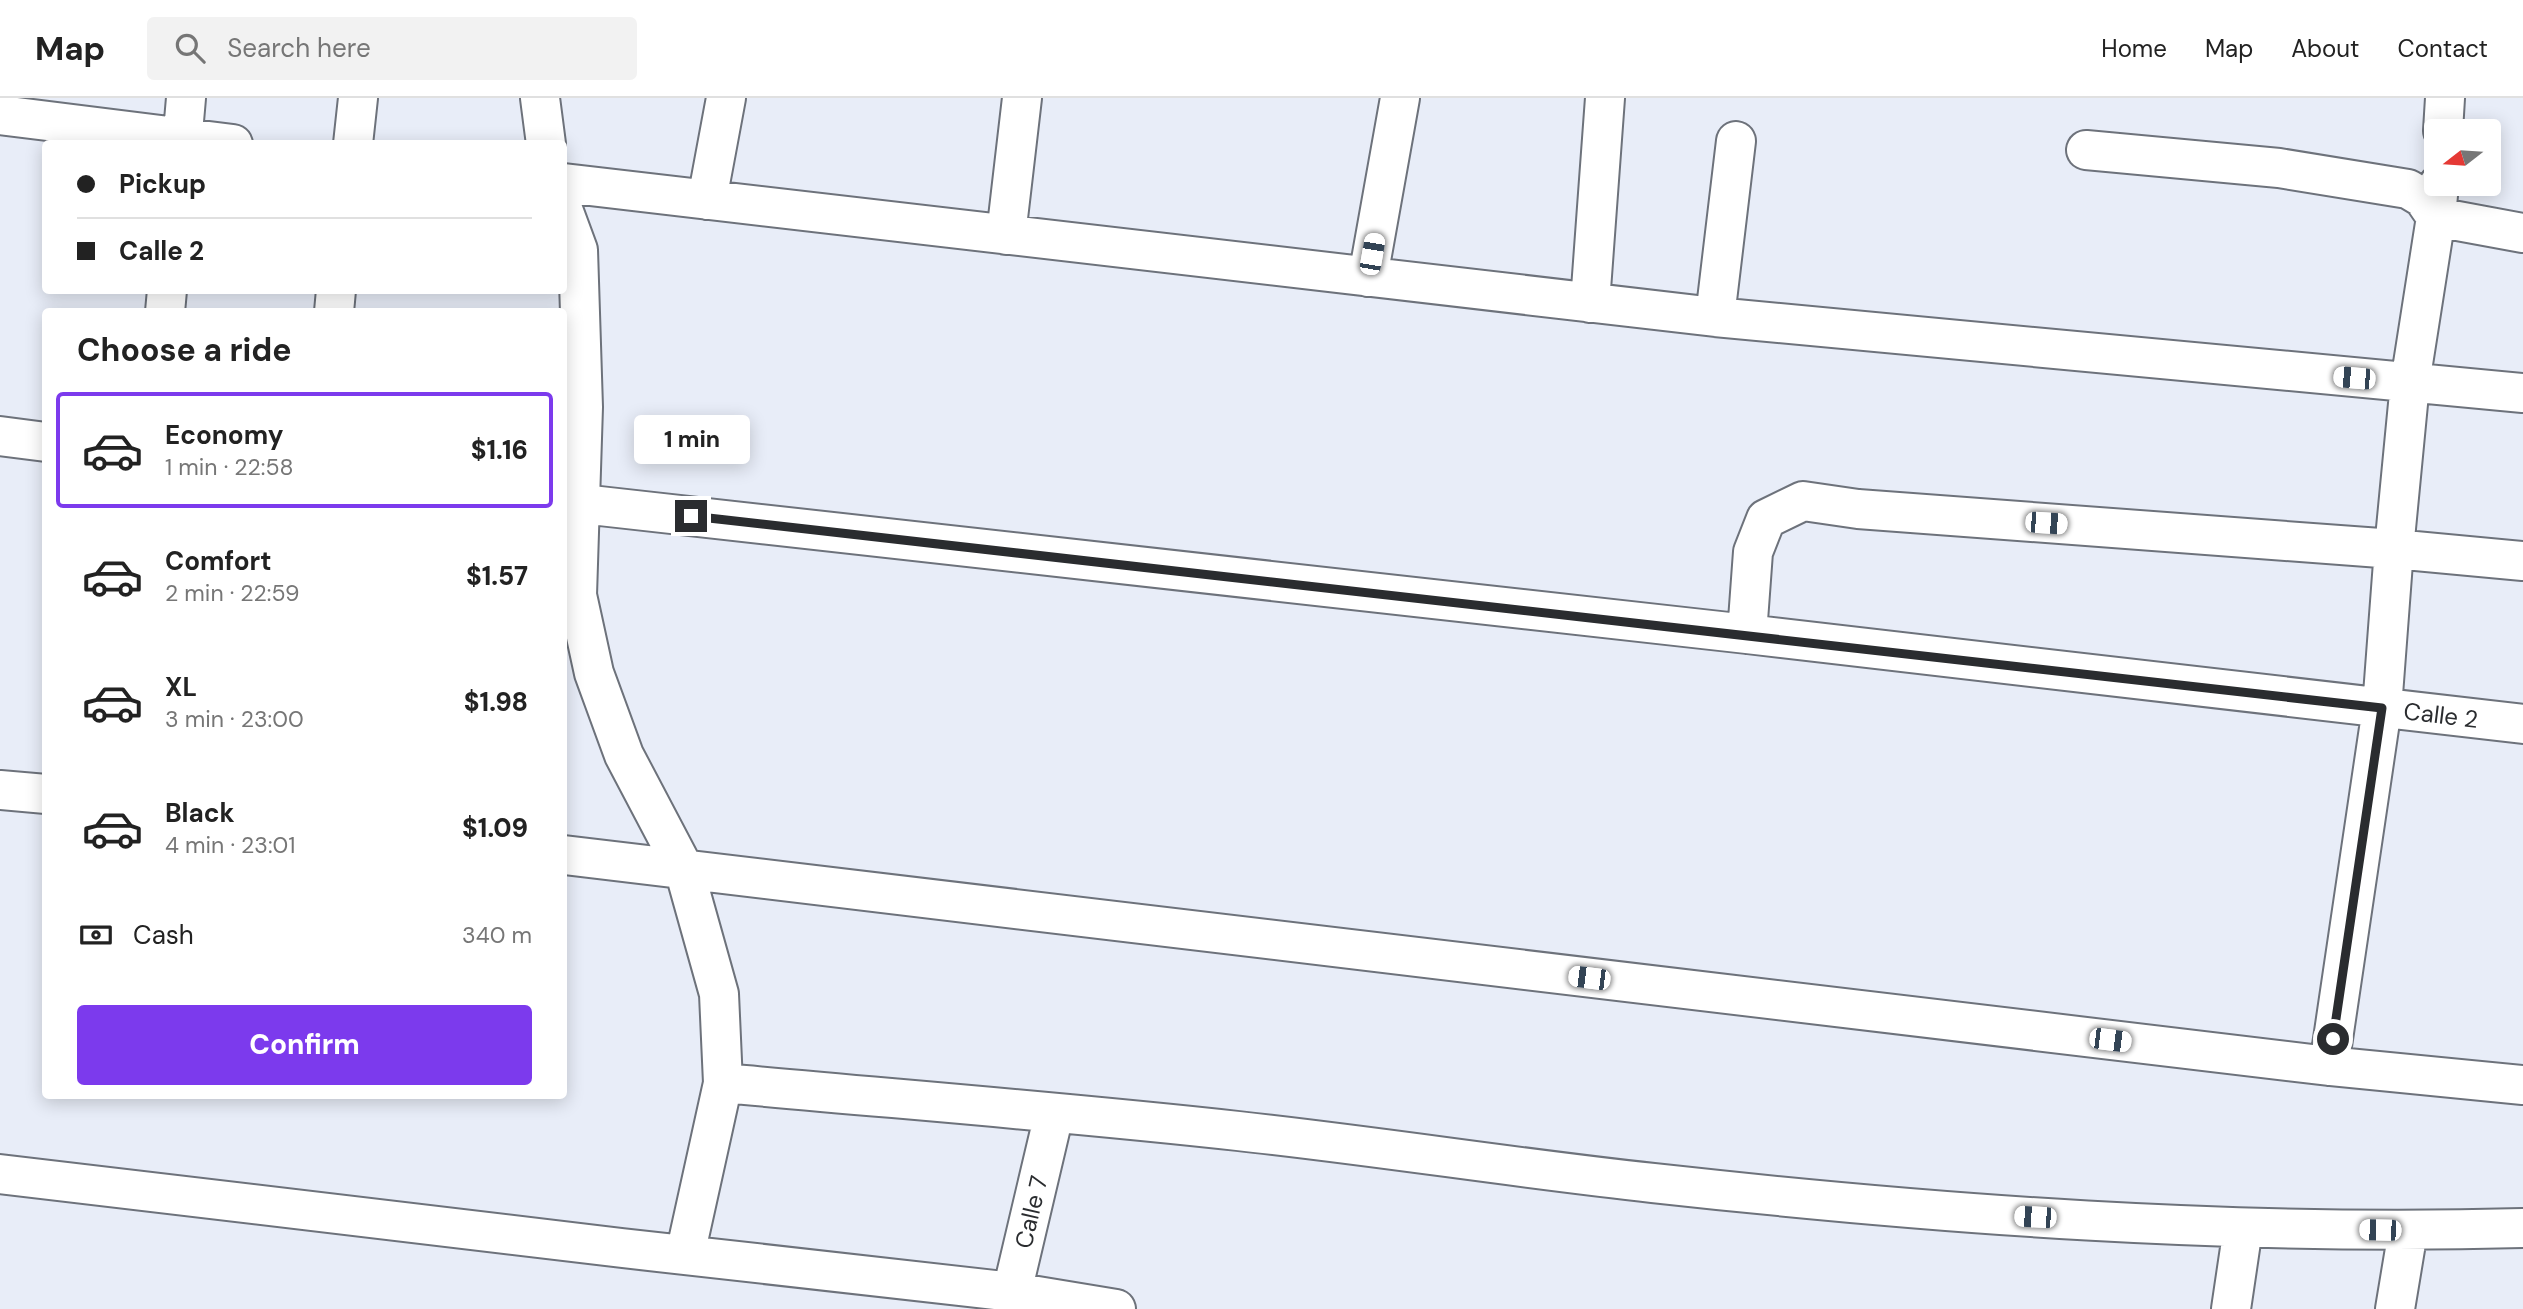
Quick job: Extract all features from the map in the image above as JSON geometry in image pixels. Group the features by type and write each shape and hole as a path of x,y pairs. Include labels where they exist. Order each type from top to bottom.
{"street":[{"path":"182,140 186,98"},
{"path":"353,140 358,98"},
{"path":"540,98 545,140"},
{"path":"708,200 726,98"},
{"path":"1006,235 1022,98"},
{"path":"1368,277 1400,98"},
{"path":"1590,303 1605,98"},
{"path":"2444,119 2445,98"},
{"path":"0,115 175,140"},
{"path":"1715,317 1736,141"},
{"path":"2086,150 2279,168 2407,190 2523,233"},
{"path":"567,183 1715,317 2523,394"},
{"path":"2329,1066 2382,708 2410,383 2437,200"},
{"path":"567,220 578,250 583,407 572,503 577,595 594,673 624,755 684,869 719,994 723,1083 685,1255"},
{"path":"0,436 42,441"},
{"path":"1747,634 1753,552 1766,519 1803,501 1858,509 2523,561"},
{"name":"Calle 2","path":"572,503 2523,724"},
{"path":"0,790 42,794"},
{"path":"567,855 2329,1066 2523,1085"},
{"path":"723,1083 1239,1131 1653,1183 1983,1215 2243,1228 2408,1231 2523,1228"},
{"name":"Calle 7","path":"1010,1301 1054,1114"},
{"path":"0,1174 685,1255 1010,1301 1116,1309"},
{"path":"2231,1309 2243,1228"},
{"path":"2395,1309 2408,1231"}],"route":[{"path":"691,516 2382,708 2333,1039"}]}
